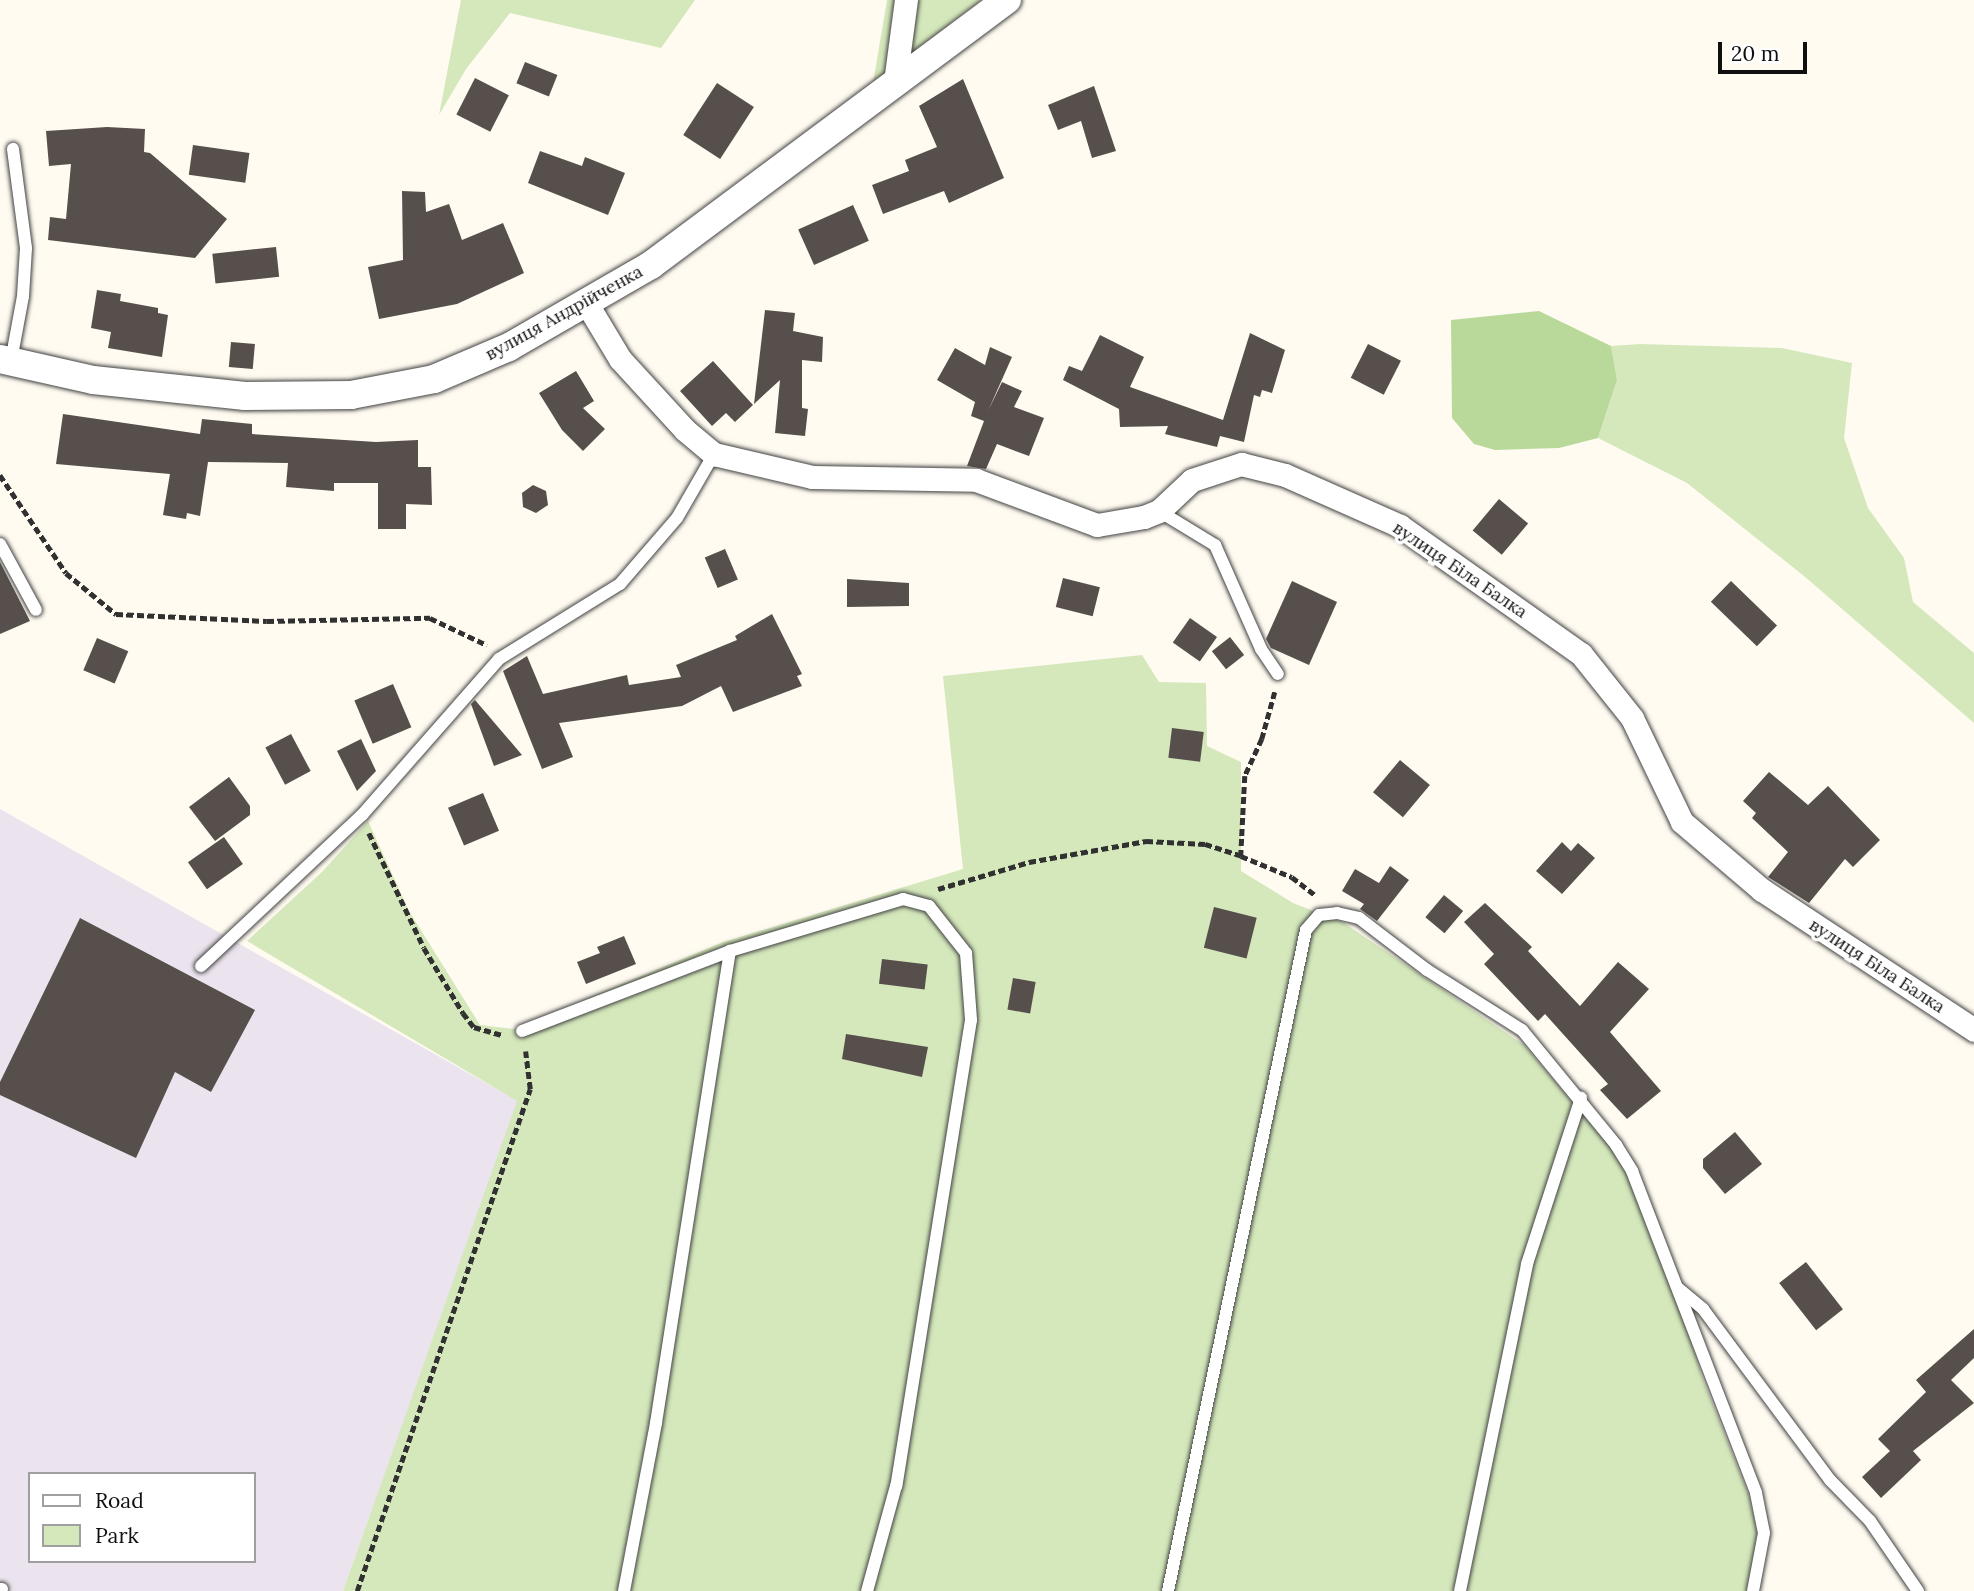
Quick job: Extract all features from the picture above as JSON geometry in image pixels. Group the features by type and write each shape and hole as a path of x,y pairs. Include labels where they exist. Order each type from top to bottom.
{"street":[{"path":"895,82 906,0"},
{"name":"вулиця Андрійченка","path":"5,360 93,380 245,396 351,395 434,379 509,347 651,265 1007,0"},
{"name":"вулиця Біла Балка","path":"587,304 620,359 685,430 714,454 812,477 976,480 1097,525 1129,522 1158,511 1192,480 1241,464 1285,475 1411,533 1581,654 1632,718 1682,822 1762,890 1974,1030"}],"lane":[{"path":"5,360 23,296 26,248 13,149"},
{"path":"201,966 362,816 499,659 620,584 677,518 714,454"},
{"path":"1158,511 1215,545 1261,649 1278,674"},
{"path":"0,544 36,610"},
{"path":"522,1031 730,951 903,899 929,906 966,953 971,1020 896,1486 867,1591"},
{"path":"1168,1591 1306,930 1319,915 1337,914 1359,918 1427,970 1522,1030 1581,1098 1632,1171 1756,1493 1764,1533 1753,1591"},
{"path":"624,1591 656,1423 730,951"},
{"path":"1460,1591 1527,1264 1581,1098"},
{"path":"1677,1287 1703,1309 1830,1480 1870,1521 1918,1591"}],"path":[{"path":"0,475 66,573 116,614 267,621 430,618 490,646 499,659"},
{"path":"1241,856 1245,776 1262,739 1278,674"},
{"path":"357,1591 530,1089 522,1031 499,1035 474,1027 463,1013 424,948 362,816"},
{"path":"903,899 1029,862 1146,841 1205,844 1241,856 1292,877 1337,914"}],"shaded area":[{"path":"0,809 518,1101 343,1591 0,1591"}],"green space":[{"path":"461,0 695,0 661,48 510,13 466,69 439,115"},
{"path":"887,0 981,0 873,83"},
{"path":"1539,311 1611,346 1617,380 1598,438 1559,448 1495,450 1474,444 1452,418 1451,320"},
{"path":"1640,344 1782,348 1852,363 1844,438 1868,508 1904,558 1913,602 1974,653 1974,723 1804,576 1687,483 1598,438 1617,380 1611,346"},
{"path":"1142,655 1159,682 1206,683 1207,746 1241,762 1241,871 1293,903 1344,923 1524,1045 1612,1149 1628,1174 1679,1300 1702,1377 1749,1496 1759,1537 1750,1591 343,1591 517,1101 247,941 322,872 368,821 409,911 480,1025 514,1029 723,942 963,869 943,676"}],"building":[{"path":"525,62 557,75 549,96 516,83"},
{"path":"475,78 509,95 490,132 456,115"},
{"path":"963,79 1004,178 949,203 944,191 883,214 872,185 909,171 905,160 937,147 919,106"},
{"path":"717,83 754,107 720,159 683,135"},
{"path":"1094,86 1116,151 1092,158 1081,121 1058,130 1048,105"},
{"path":"107,127 145,129 144,152 150,153 227,219 195,258 48,240 50,217 66,219 71,164 49,166 46,131"},
{"path":"193,145 249,153 245,183 189,175"},
{"path":"540,151 582,166 585,157 625,173 608,215 528,183"},
{"path":"402,191 425,192 426,212 449,204 462,240 503,223 524,273 457,304 379,319 368,267 403,260"},
{"path":"853,205 869,241 814,265 798,229"},
{"path":"276,247 279,277 215,284 212,254"},
{"path":"97,290 121,294 120,301 158,308 158,313 168,315 162,357 108,348 111,332 91,328"},
{"path":"765,310 795,313 793,331 823,337 822,362 802,360 802,408 808,409 805,436 775,433 780,380 754,404"},
{"path":"1250,333 1285,350 1272,393 1262,390 1260,397 1254,395 1244,442 1220,436 1217,447 1165,434 1168,426 1120,427 1119,409 1063,380 1069,366 1082,371 1100,335 1144,357 1130,387 1223,420"},
{"path":"231,342 255,344 253,369 229,367"},
{"path":"1368,344 1401,361 1384,395 1351,378"},
{"path":"990,347 1012,357 988,411 1002,382 1022,391 1014,407 1044,418 1029,456 997,444 986,469 967,466 984,421 971,416 975,402 937,380 955,348 985,365"},
{"path":"713,361 753,405 735,422 726,413 712,426 680,391"},
{"path":"576,371 594,401 583,408 605,429 583,451 562,430 539,393"},
{"path":"63,414 200,434 202,419 252,424 252,434 376,442 418,440 418,467 431,467 432,505 406,504 406,529 378,529 378,483 334,483 334,491 286,487 288,463 208,462 200,516 187,513 186,519 163,515 170,474 56,464"},
{"path":"533,485 546,491 548,505 536,513 523,507 522,493"},
{"path":"1499,499 1528,523 1502,555 1473,530"},
{"path":"725,549 738,579 718,588 705,558"},
{"path":"0,562 30,621 0,634"},
{"path":"1063,578 1100,587 1093,616 1056,607"},
{"path":"847,579 909,583 909,606 847,607"},
{"path":"1292,581 1337,602 1309,665 1271,648 1266,639"},
{"path":"1731,581 1777,625 1757,646 1711,602"},
{"path":"772,614 802,674 797,676 802,686 733,712 721,686 682,706 559,723 573,757 542,769 503,671 527,656 543,694 627,675 629,685 681,677 676,665 737,640 735,636"},
{"path":"1190,618 1217,637 1200,662 1173,643"},
{"path":"1230,637 1244,655 1226,669 1212,651"},
{"path":"97,638 128,651 115,684 83,670"},
{"path":"393,684 411,727 373,744 354,700"},
{"path":"475,700 522,755 494,766 471,704"},
{"path":"1172,728 1204,732 1200,762 1168,758"},
{"path":"291,734 311,771 285,785 265,748"},
{"path":"361,739 376,771 357,791 337,751"},
{"path":"1400,760 1430,785 1403,817 1373,792"},
{"path":"1769,772 1808,805 1828,786 1880,840 1853,867 1845,859 1809,903 1768,877 1788,852 1752,818 1756,813 1743,801"},
{"path":"229,777 250,806 250,815 215,841 189,807"},
{"path":"483,793 499,831 464,846 448,808"},
{"path":"224,837 243,864 207,889 188,862"},
{"path":"1562,842 1571,851 1578,843 1595,858 1562,894 1536,871"},
{"path":"1390,866 1409,880 1377,921 1360,909 1364,904 1342,891 1355,869 1379,883"},
{"path":"1444,895 1463,911 1445,933 1425,917"},
{"path":"1485,903 1532,947 1528,951 1580,1006 1618,962 1649,989 1610,1032 1661,1091 1627,1119 1600,1090 1608,1084 1545,1014 1538,1021 1484,964 1494,954 1464,922"},
{"path":"1214,907 1257,918 1247,958 1204,948"},
{"path":"80,918 255,1010 211,1092 175,1072 136,1158 0,1095 0,1082"},
{"path":"624,936 636,964 586,984 577,962 600,953 597,947"},
{"path":"882,959 928,965 925,989 879,984"},
{"path":"1013,978 1036,982 1030,1014 1007,1010"},
{"path":"846,1034 928,1047 922,1077 842,1059"},
{"path":"1735,1132 1762,1164 1725,1194 1703,1168 1703,1159"},
{"path":"1806,1262 1843,1309 1816,1330 1779,1283"},
{"path":"1974,1329 1974,1358 1951,1380 1974,1403 1913,1451 1921,1460 1881,1498 1862,1477 1890,1451 1878,1439 1926,1392 1916,1380"}]}
